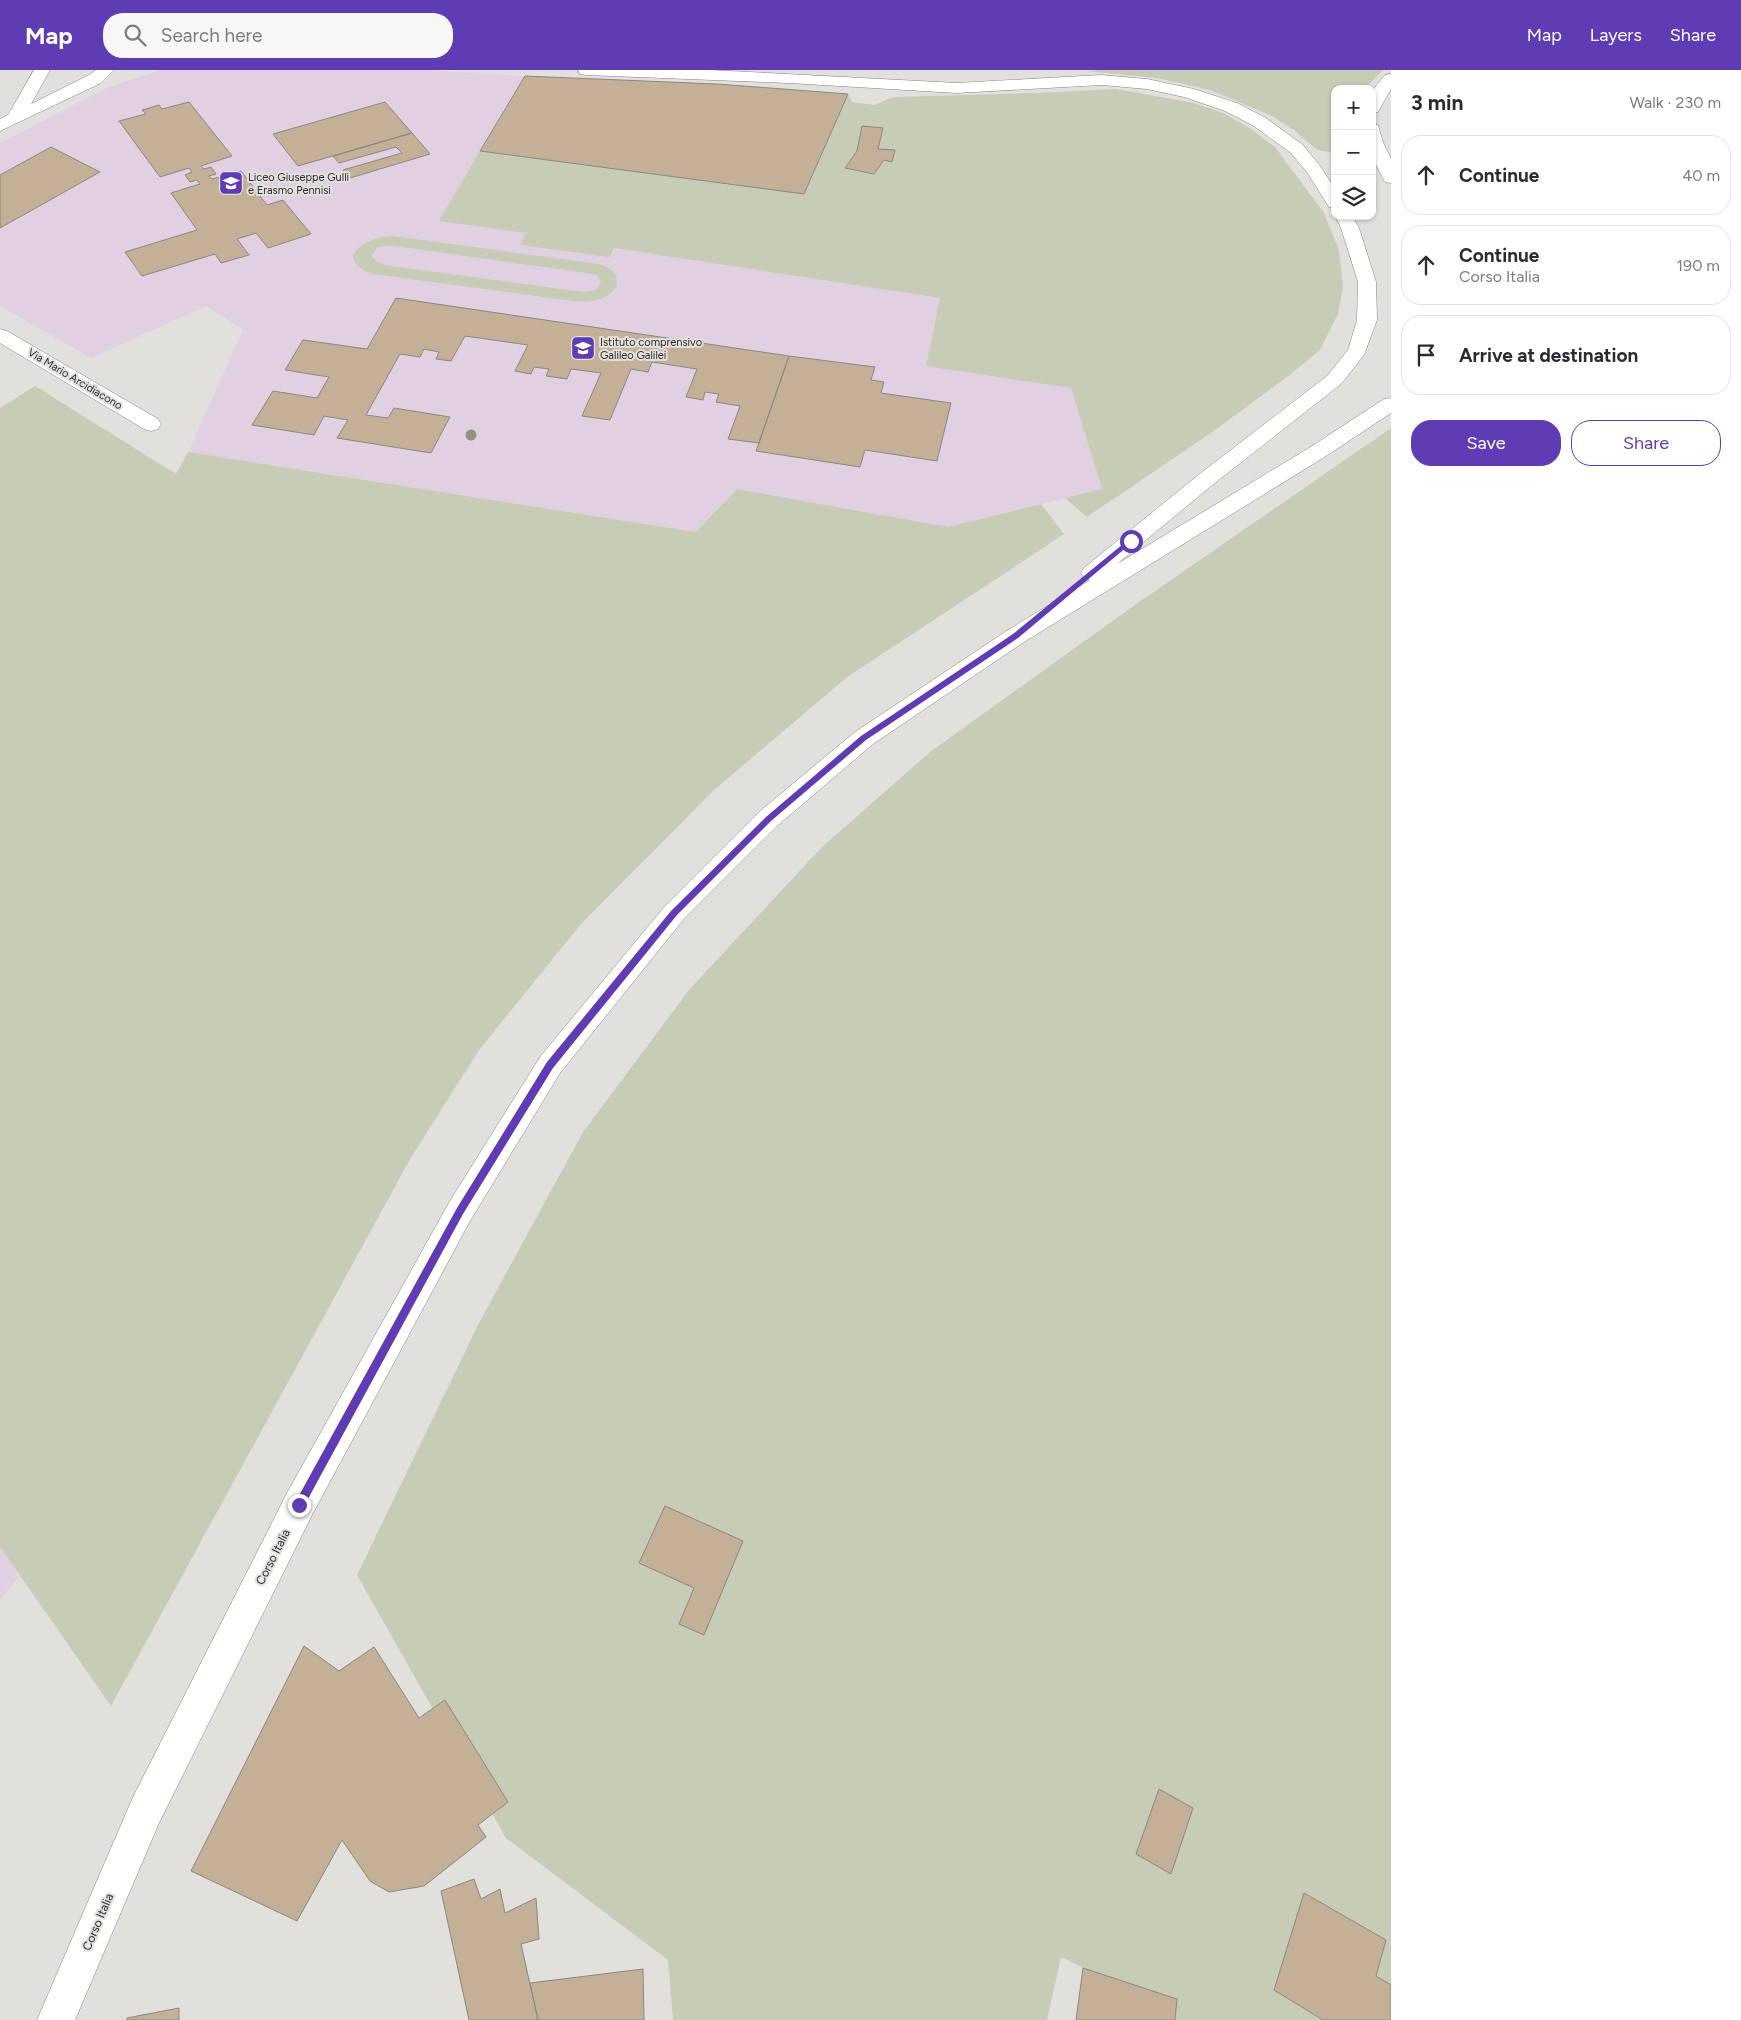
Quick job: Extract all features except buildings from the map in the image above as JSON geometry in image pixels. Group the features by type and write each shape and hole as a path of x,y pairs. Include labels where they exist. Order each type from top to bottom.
{"street":[{"path":"8,122 42,70"},
{"path":"8,122 95,79 106,70"},
{"path":"586,70 957,88 1101,80 1146,84 1188,93 1231,107 1260,122 1296,148 1314,170 1331,196"},
{"path":"792,79 886,80 1005,70"},
{"path":"1376,99 1379,92 1391,79"},
{"path":"1372,130 1374,142 1391,178"},
{"path":"1016,636 1204,481 1334,380 1357,351 1367,320 1367,282 1350,228 1345,220"},
{"name":"Via Mario Arcidiacono","path":"0,335 151,424"},
{"path":"1016,636 1308,458 1391,404"},
{"name":"Corso Italia","path":"56,2020 146,1810 299,1505 460,1211 550,1065 674,913 768,819 864,738 1016,636"}],"shaded area":[{"name":"Istituto comprensivo Galileo Galilei","path":"161,70 424,70 525,76 480,150 649,173 614,248 940,298 926,365 1071,388 1102,489 948,527 737,489 697,532 188,452 243,330 206,306 91,358 0,306 0,143 109,87"},
{"path":"0,1547 19,1577 0,1599"}],"green space":[{"path":"1383,70 1368,85 1331,85 1331,152 1317,150 1294,130 1270,115 1210,90 1157,78 1086,71"},
{"path":"1116,89 1194,103 1223,113 1248,127 1275,147 1324,213 1339,250 1343,286 1338,314 1320,350 1218,428 1087,517 1065,498 1102,489 1071,388 926,366 940,298 614,248 610,257 520,245 526,233 439,221 480,151 804,194 848,94 852,102 875,105 897,97"},
{"path":"393,236 599,264 608,267 613,272 617,277 617,282 611,293 604,297 593,301 578,302 374,274 358,266 353,257 360,247 369,241","holes":["395,246 587,273 597,275 601,282 596,290 583,292 384,265 376,261 372,256 377,248"]},
{"path":"35,386 176,474 188,452 696,532 737,489 948,527 1041,504 1064,534 846,678 714,790 581,924 479,1050 409,1161 111,1706 0,1547 0,408"},
{"path":"1391,428 1391,2020 1175,2020 1177,1999 1083,1968 1061,1957 1047,2020 673,2020 668,1960 506,1838 357,1575 479,1323 583,1132 689,990 821,848 930,752 1132,607"}],"place":[{"name":"Liceo Giuseppe Gulli e Erasmo Pennisi","path":"231,183"},
{"name":"Istituto comprensivo Galileo Galilei","path":"583,348"}],"route":[{"path":"299,1505 460,1211 550,1065 674,913 768,819 864,738 1016,636 1131,541"}]}
